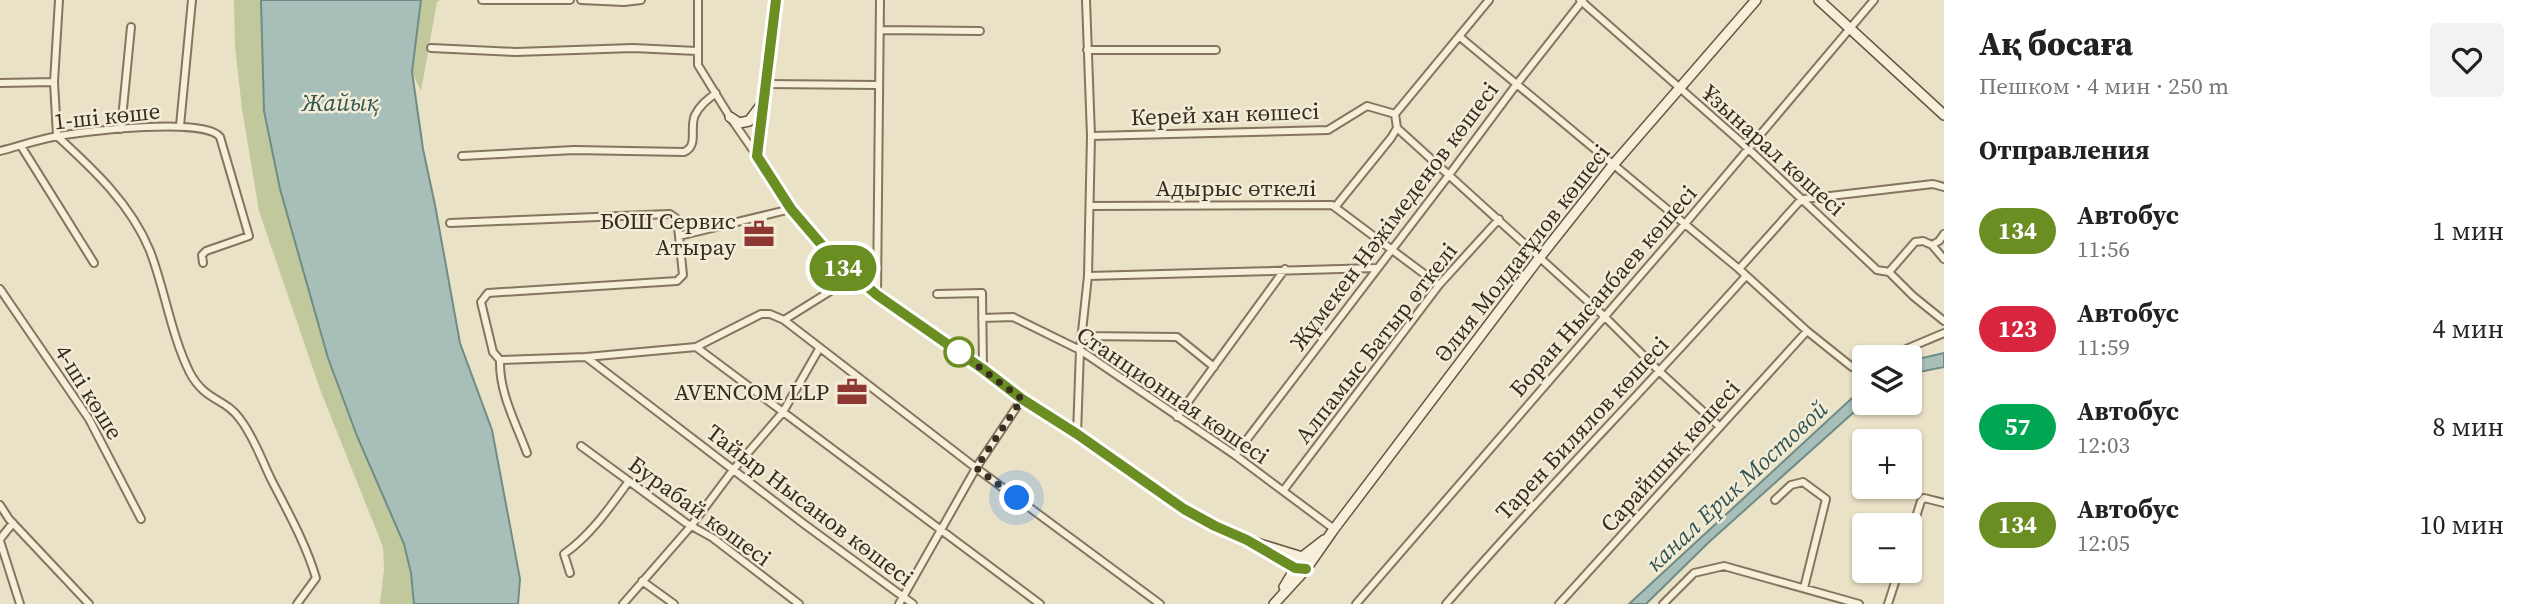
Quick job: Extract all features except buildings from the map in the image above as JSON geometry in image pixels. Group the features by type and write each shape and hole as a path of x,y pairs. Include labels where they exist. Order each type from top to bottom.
{"main road":[{"path":"776,0 757,156 791,209 832,257 877,295 1022,399 1184,509 1215,526 1278,553 1302,557 1306,562 1306,569 1295,568 1278,553"},
{"name":"Әлия Молдағұлов көшесі","path":"1276,602 1306,569 1540,257 1613,165 1756,0"},
{"path":"1819,0 1944,115"},
{"path":"730,117 738,123 749,121 763,103"},
{"name":"Әлия Молдағұлов көшесі","path":"1276,602 1302,557 1331,533"},
{"path":"1278,553 1313,547"},
{"path":"1276,602 1285,579 1278,553"}],"street":[{"path":"60,0 54,82 57,136 94,170 136,222 150,251 190,371 201,390 230,408 241,419 257,449 302,539 316,578 297,604"},
{"path":"180,126 192,0"},
{"path":"482,0 570,0"},
{"path":"581,0 641,0"},
{"path":"698,0 698,65 757,156"},
{"path":"877,295 880,0"},
{"path":"1077,434 1090,206 1091,136 1086,0"},
{"path":"1489,0 1395,114 1397,128 1604,316 1720,427"},
{"name":"Боран Нысанбаев көшесі","path":"1356,604 1684,225 1874,0"},
{"name":"Ұзынарал көшесі","path":"1581,1 1749,149 1877,270 1889,272 1944,321"},
{"name":"Жұмекен Нәжімеденов көшесі","path":"1235,455 1581,1"},
{"path":"121,129 131,27"},
{"path":"880,30 980,32"},
{"path":"1460,37 1739,269 1807,331 1852,367"},
{"path":"431,48 516,52 633,48 697,51"},
{"path":"1087,50 1216,50"},
{"path":"0,83 54,82"},
{"path":"766,83 878,85"},
{"path":"462,156 574,150 684,152 690,150 692,145 693,119 700,106 716,93"},
{"name":"Керей хан көшесі","path":"1091,136 1328,130 1367,106 1395,114"},
{"name":"1-ші көше","path":"0,151 57,136 121,129 180,126 218,133 249,236 206,251 202,255 203,263"},
{"path":"1336,206 1397,128"},
{"path":"21,146 94,262"},
{"path":"1739,269 1804,199 1933,184 1944,187"},
{"name":"Адырыс өткелі","path":"1090,206 1336,206 1439,285"},
{"path":"679,236 791,209"},
{"path":"450,223 670,214 677,219 683,275 677,281 488,293 481,302 493,352 500,360 506,399 527,453"},
{"name":"Алпамыс Батыр өткелі","path":"1283,491 1439,285 1499,219"},
{"path":"1932,245 1939,242 1944,234"},
{"path":"1889,272 1915,242 1923,241 1932,245 1944,259"},
{"path":"1088,276 1376,268"},
{"path":"1177,417 1285,269"},
{"path":"784,320 853,277"},
{"name":"Тарен Билялов көшесі","path":"1446,604 1745,277"},
{"name":"4-шi көше","path":"0,289 89,419 141,519"},
{"path":"937,294 982,293 983,369"},
{"path":"500,360 586,357 696,347 761,314 771,314 784,320 976,468 1160,604"},
{"name":"Станционная көшесі","path":"982,318 1013,317 1080,350 1235,455 1283,491 1331,533"},
{"name":"Сарайшық көшесі","path":"1559,604 1807,331"},
{"path":"1916,345 1944,333"},
{"path":"1081,335 1177,337 1214,367"},
{"path":"696,347 1040,604"},
{"path":"623,604 691,526 733,470 783,412 819,349"},
{"name":"Тайыр Нысанов көшесi","path":"586,357 914,604"},
{"path":"899,604 976,468 1022,399"},
{"name":"Бурабай көшесi","path":"581,446 691,526 713,538 799,604"},
{"path":"570,573 564,554 602,517 629,481"},
{"path":"1775,500 1791,485 1803,482 1826,499 1804,589"},
{"path":"1917,513 1924,498 1944,503"},
{"path":"0,505 13,523 89,604"},
{"path":"13,523 0,540 20,604"},
{"path":"1663,604 1694,573 1724,566 1859,604"},
{"path":"642,581 674,604"},
{"path":"1888,604 1895,583"}],"green space":[{"path":"234,0 261,0 264,111 280,189 328,358 357,436 404,544 411,573 414,604 380,604 384,569 383,547 321,392 259,211 242,109 235,46"},
{"path":"421,0 440,0 437,2 421,91 412,72"}],"water":[{"name":"Жайық","path":"261,0 421,0 412,72 423,149 460,343 492,430 520,579 518,604 414,604 411,573 404,544 357,436 328,358 280,189 264,111"},
{"path":"1944,353 1944,367 1922,371 1922,358"},
{"name":"канал Ерик Мостовой","path":"1852,398 1852,414 1708,543 1646,604 1629,604"}],"bus line":[{"name":"134","path":"776,0 757,156 778,192 801,223 832,257 877,295 1022,399 1184,509 1247,540 1295,568 1306,569"}],"place":[{"name":"БОШ Сервис Атырау","path":"759,234"},
{"name":"AVENCOM LLP","path":"852,392"}],"route":[{"path":"959,352 1022,399 976,468 1017,498"}]}
